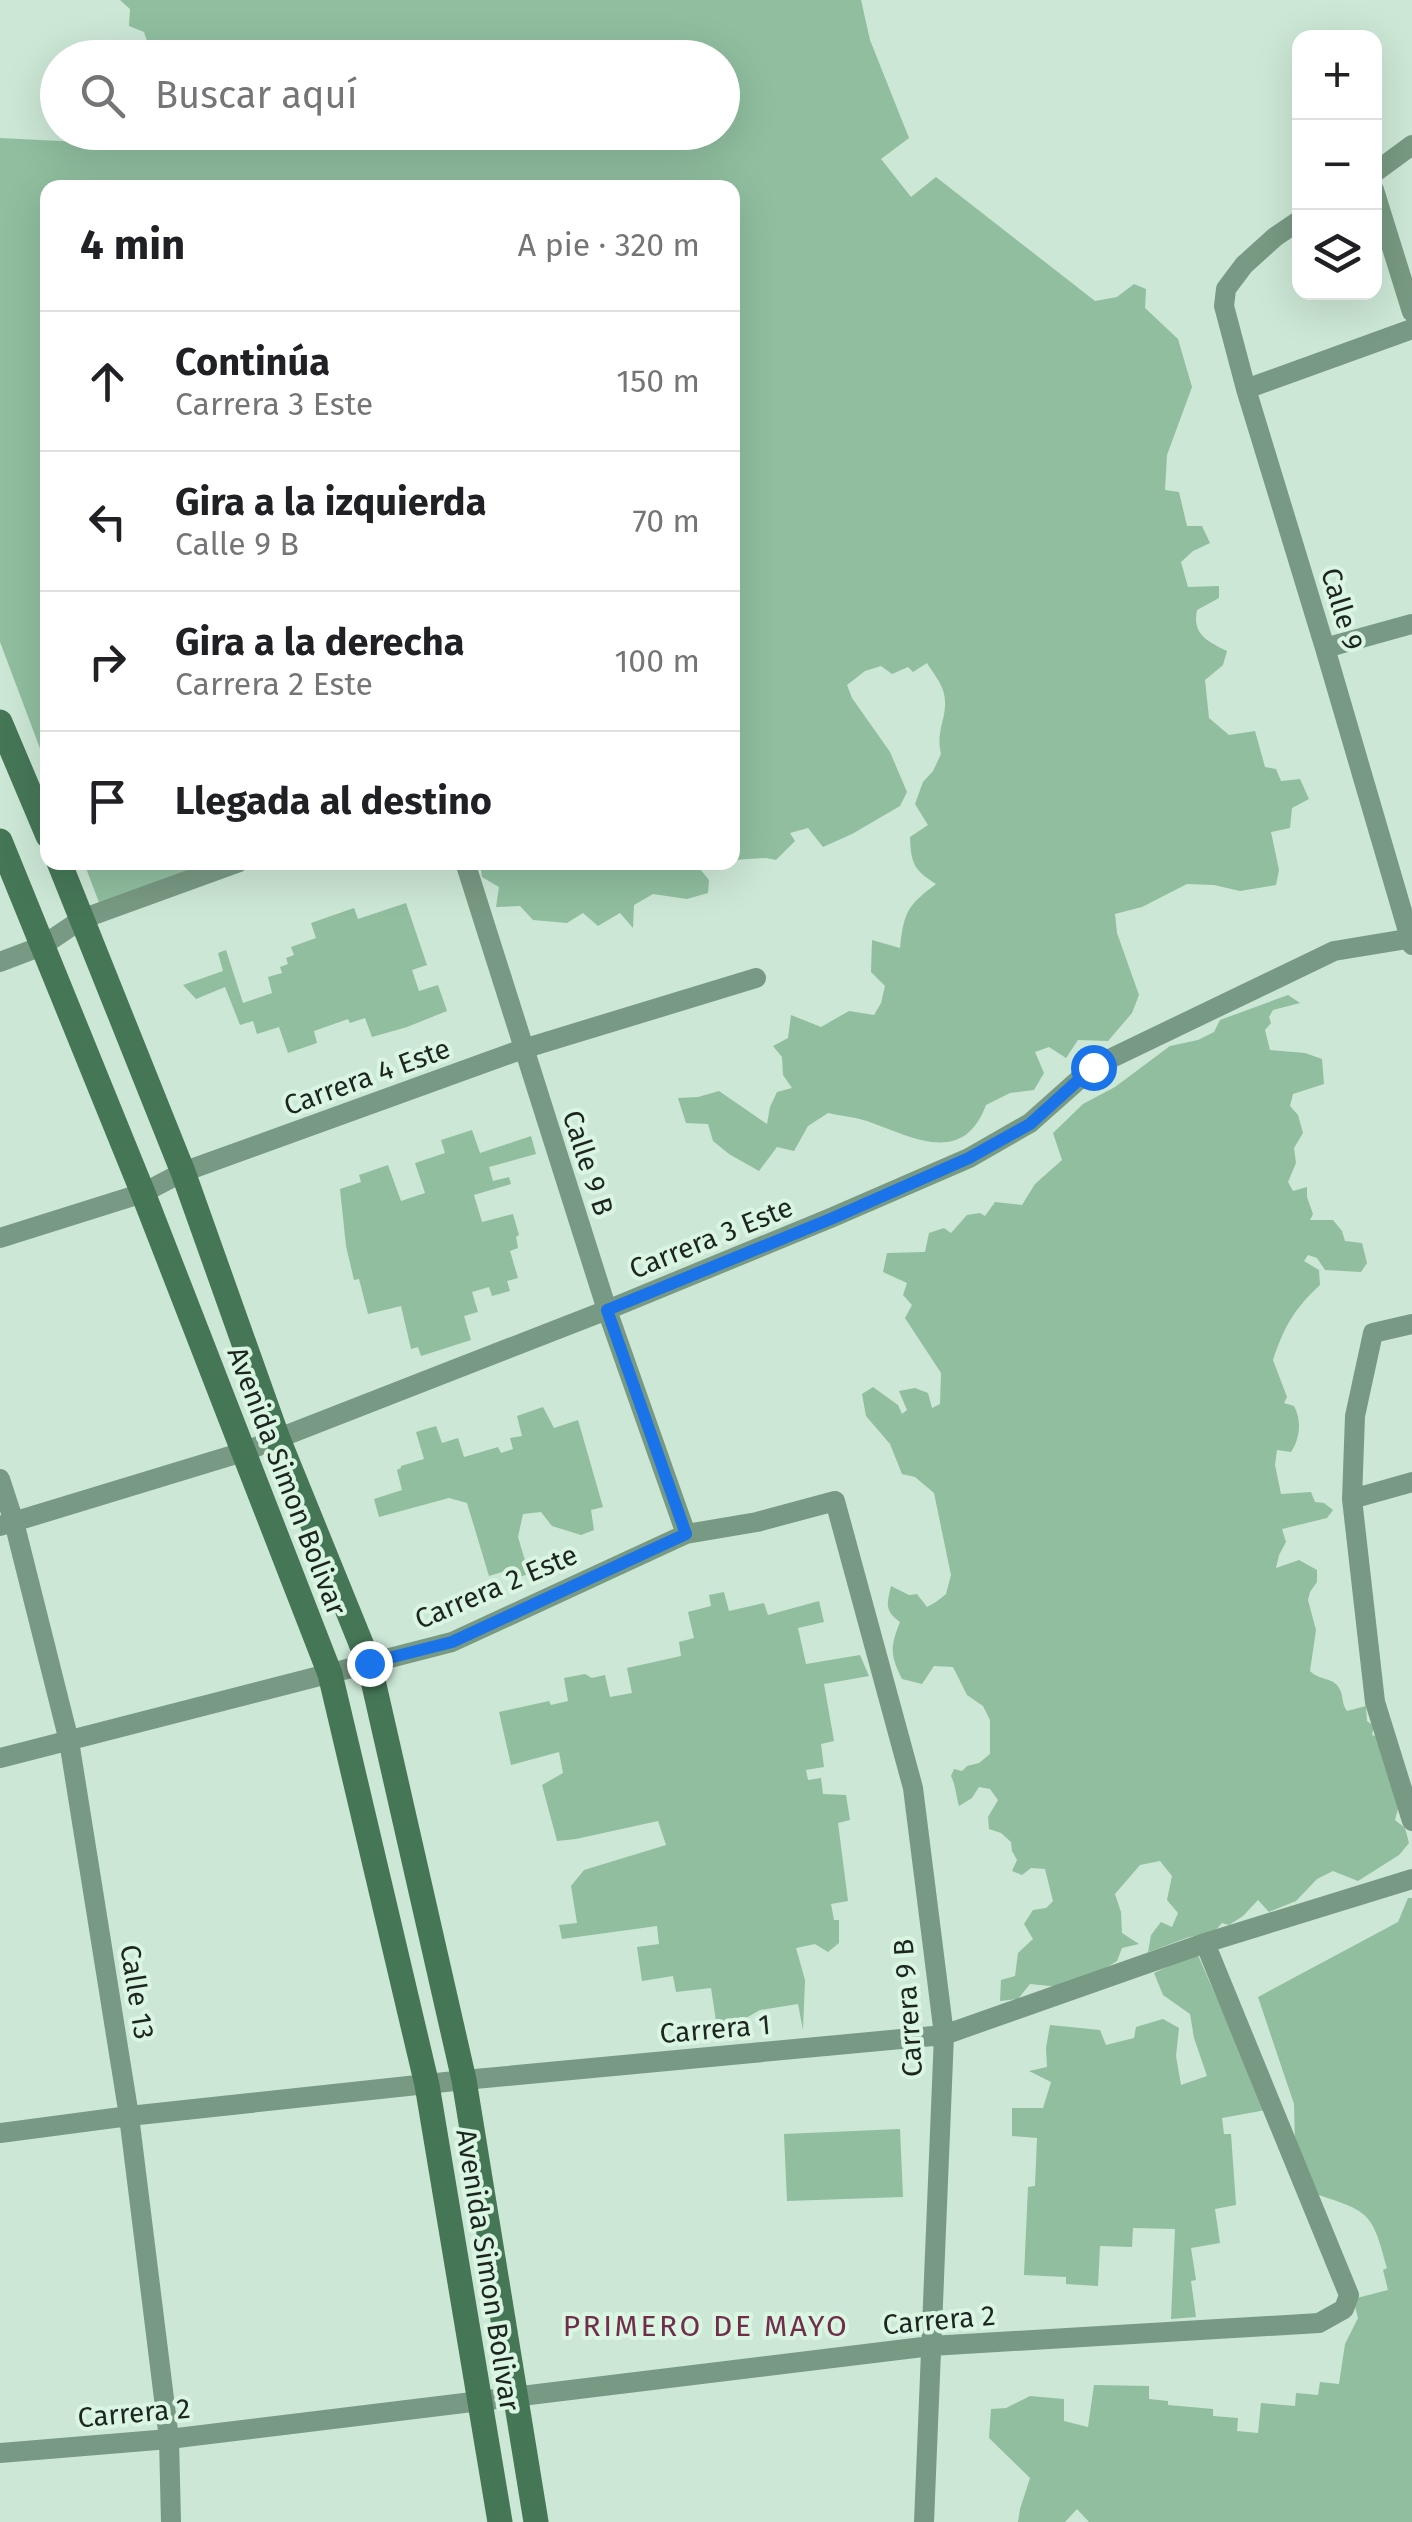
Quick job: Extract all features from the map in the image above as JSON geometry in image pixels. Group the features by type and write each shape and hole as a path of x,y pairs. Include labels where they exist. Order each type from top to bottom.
{"main road":[{"path":"0,722 40,817"},
{"name":"Avenida Simon Bolivar","path":"0,842 143,1193 330,1674 427,2085 500,2522"},
{"name":"Avenida Simon Bolivar","path":"62,870 183,1172 278,1439 369,1663 464,2080 536,2522"}],"street":[{"path":"1382,167 1412,145"},
{"path":"1380,210 1412,312"},
{"name":"Calle 9","path":"1292,225 1244,265 1226,289 1224,306 1411,940"},
{"path":"1246,389 1412,329"},
{"path":"1325,648 1412,624"},
{"path":"0,962 42,946 82,919 217,870"},
{"name":"Calle 9 B","path":"467,870 607,1310 686,1534"},
{"name":"Carrera 3 Este","path":"7,1524 243,1452 833,1218 969,1158 1030,1124 1093,1067 1334,951 1411,940"},
{"name":"Carrera 4 Este","path":"0,1238 143,1193 183,1172 523,1049 756,978"},
{"path":"1412,1324 1373,1334 1354,1416 1352,1499 1376,1702 1412,1821"},
{"name":"Calle 13","path":"0,1479 7,1524 69,1741 130,2116 168,2438 171,2522"},
{"path":"1352,1499 1412,1482"},
{"name":"Carrera 2 Este","path":"0,1758 452,1642 686,1534 757,1522 835,1501"},
{"name":"Carrera 9 B","path":"835,1501 913,1788 944,2035 924,2522"},
{"name":"Carrera 1","path":"0,2133 464,2080 944,2035 1205,1943 1412,1878"},
{"name":"Carrera 2","path":"0,2453 168,2438 931,2346 1319,2322 1344,2308 1348,2295 1205,1943"}],"green space":[{"path":"120,0 861,0 870,40 909,138 881,159 911,197 936,177 1095,301 1117,297 1134,284 1146,289 1145,308 1178,339 1192,387 1167,455 1165,490 1179,492 1187,526 1202,526 1210,543 1181,562 1188,587 1219,586 1219,598 1197,610 1196,618 1203,636 1227,651 1223,665 1205,680 1209,718 1229,735 1255,731 1265,767 1276,769 1281,781 1300,779 1309,799 1292,808 1290,828 1271,832 1279,870 1276,885 1240,891 1187,884 1142,907 1115,914 1117,933 1139,995 1132,1013 1108,1041 1078,1040 1066,1058 1049,1047 1035,1052 1044,1073 1034,1090 1010,1093 986,1105 976,1124 964,1136 950,1142 918,1139 828,1113 808,1126 794,1151 777,1147 759,1171 713,1141 708,1124 686,1123 678,1098 719,1091 767,1124 777,1092 792,1088 783,1075 782,1057 773,1046 788,1038 791,1015 821,1027 849,1011 874,1015 885,986 871,972 872,940 900,948 909,911 936,884 915,865 910,837 928,825 915,804 923,782 941,754 945,702 943,690 927,663 913,672 908,667 892,674 881,666 865,671 847,685 890,752 907,792 900,806 823,847 808,828 790,833 795,841 776,860 740,860 740,180 40,180 40,748 0,642 0,138 40,140 40,150 740,150 740,40 147,40 144,32 129,26 130,9"},
{"path":"87,870 189,870 100,905"},
{"path":"481,870 701,870 709,880 708,893 687,899 653,894 634,905 633,928 620,913 598,926 583,913 567,923 533,920 520,906 496,907 499,887 482,877"},
{"path":"406,903 427,965 412,970 419,991 438,985 447,1011 407,1027 372,1037 365,1018 350,1023 348,1019 314,1031 317,1043 288,1053 279,1027 257,1034 253,1021 240,1025 225,987 196,999 183,985 223,971 218,953 226,950 243,1003 272,993 268,977 282,973 280,967 288,964 286,958 294,955 291,947 316,938 311,923 354,908 358,919"},
{"path":"1288,995 1300,1003 1273,1010 1265,1030 1270,1050 1305,1053 1322,1059 1324,1084 1293,1094 1290,1106 1298,1115 1303,1133 1294,1148 1296,1163 1288,1182 1293,1191 1307,1187 1313,1214 1310,1220 1333,1220 1345,1241 1362,1243 1367,1263 1361,1272 1325,1270 1317,1258 1308,1255 1304,1261 1319,1270 1320,1285 1291,1319 1273,1360 1287,1397 1284,1403 1294,1406 1299,1423 1291,1452 1277,1450 1275,1465 1281,1494 1311,1492 1315,1502 1333,1510 1327,1518 1282,1529 1286,1542 1276,1568 1299,1560 1317,1570 1317,1582 1308,1600 1316,1630 1310,1671 1336,1685 1347,1711 1366,1706 1367,1721 1374,1726 1372,1735 1380,1738 1399,1805 1395,1820 1405,1828 1409,1843 1399,1855 1358,1881 1333,1871 1317,1879 1296,1901 1269,1912 1258,1900 1243,1916 1229,1925 1222,1923 1213,1933 1148,1952 1151,1935 1161,1922 1172,1927 1178,1913 1167,1900 1172,1876 1160,1861 1140,1865 1115,1894 1122,1933 1139,1944 1122,1948 1117,1961 1096,1974 1060,1987 1030,1984 1018,1999 1000,2001 1001,1980 1015,1976 1018,1953 1033,1939 1024,1924 1033,1910 1046,1908 1053,1901 1045,1869 1031,1868 1022,1875 1012,1871 1017,1860 1011,1842 989,1829 988,1817 998,1800 990,1789 979,1787 972,1798 959,1806 951,1776 954,1769 962,1771 990,1754 990,1720 983,1706 967,1695 953,1667 934,1666 922,1684 902,1679 893,1657 900,1622 888,1606 891,1586 909,1595 917,1594 927,1607 946,1594 951,1575 934,1493 915,1477 902,1474 890,1444 866,1416 862,1394 873,1387 898,1405 902,1414 907,1410 899,1391 915,1388 928,1393 932,1408 940,1404 941,1373 905,1318 912,1305 903,1295 907,1283 883,1272 887,1253 925,1252 929,1233 944,1228 951,1233 967,1215 985,1216 995,1202 1022,1205 1035,1184 1062,1160 1053,1133 1083,1104 1115,1087 1170,1046 1198,1040 1214,1032 1220,1020"},
{"path":"472,1130 480,1153 531,1136 536,1154 489,1167 493,1181 509,1177 511,1184 474,1195 482,1222 513,1214 518,1248 510,1251 518,1278 507,1281 510,1291 492,1296 489,1287 472,1292 478,1312 464,1316 471,1340 421,1356 418,1347 411,1349 401,1306 368,1314 346,1246 340,1189 361,1182 359,1175 388,1165 401,1201 425,1193 415,1163 445,1153 441,1140"},
{"path":"543,1407 554,1428 578,1420 603,1507 591,1510 594,1530 581,1535 552,1526 541,1512 523,1514 518,1537 529,1574 508,1580 505,1571 489,1576 467,1503 449,1498 379,1517 374,1499 402,1490 397,1470 424,1459 416,1432 436,1426 442,1443 458,1438 464,1457 498,1447 501,1453 513,1449 510,1438 522,1436 517,1416"},
{"path":"724,1592 729,1611 764,1603 768,1615 819,1601 824,1622 798,1628 806,1664 860,1655 869,1676 824,1684 834,1741 821,1744 824,1767 806,1770 808,1780 821,1778 823,1794 846,1795 850,1820 838,1823 848,1901 831,1904 834,1920 839,1920 839,1943 828,1952 815,1944 796,1948 805,1980 803,2030 798,2004 760,2010 718,2034 711,1988 676,1992 673,1976 642,1981 637,1947 659,1944 657,1926 562,1939 559,1925 577,1923 571,1886 584,1870 666,1845 658,1821 557,1841 542,1785 563,1773 559,1752 511,1765 499,1712 568,1701 564,1678 585,1674 592,1678 605,1675 610,1697 632,1693 627,1668 681,1656 679,1642 694,1638 688,1612 711,1606 709,1595"},
{"path":"1408,1898 1412,1898 1412,2522 1089,2522 1077,2509 1065,2522 1018,2522 1030,2478 989,2438 991,2409 1006,2408 1030,2396 1064,2399 1064,2421 1088,2427 1094,2385 1149,2386 1149,2399 1213,2409 1213,2416 1238,2418 1237,2431 1258,2433 1261,2403 1295,2406 1296,2393 1318,2395 1320,2382 1339,2384 1345,2344 1358,2318 1353,2299 1388,2290 1383,2270 1387,2268 1377,2235 1366,2217 1348,2205 1316,2194 1295,2144 1294,2104 1258,1997 1398,1922"},
{"path":"1197,1953 1266,2110 1222,2118 1224,2134 1231,2134 1236,2205 1215,2209 1220,2243 1191,2248 1196,2317 1171,2319 1175,2229 1133,2228 1132,2247 1100,2246 1098,2286 1066,2284 1066,2277 1024,2275 1028,2187 1035,2186 1037,2138 1012,2136 1012,2108 1043,2108 1051,2082 1029,2071 1047,2067 1050,2025 1100,2030 1106,2045 1134,2038 1136,2027 1163,2019 1179,2028 1176,2056 1181,2085 1207,2076 1190,2014 1163,1995 1154,1973"},
{"path":"900,2129 903,2197 787,2201 784,2134"}],"district":[{"name":"PRIMERO DE MAYO","path":"706,2326"}],"route":[{"path":"369,1663 452,1642 686,1534 607,1310 969,1158 1030,1124 1093,1067"}]}
